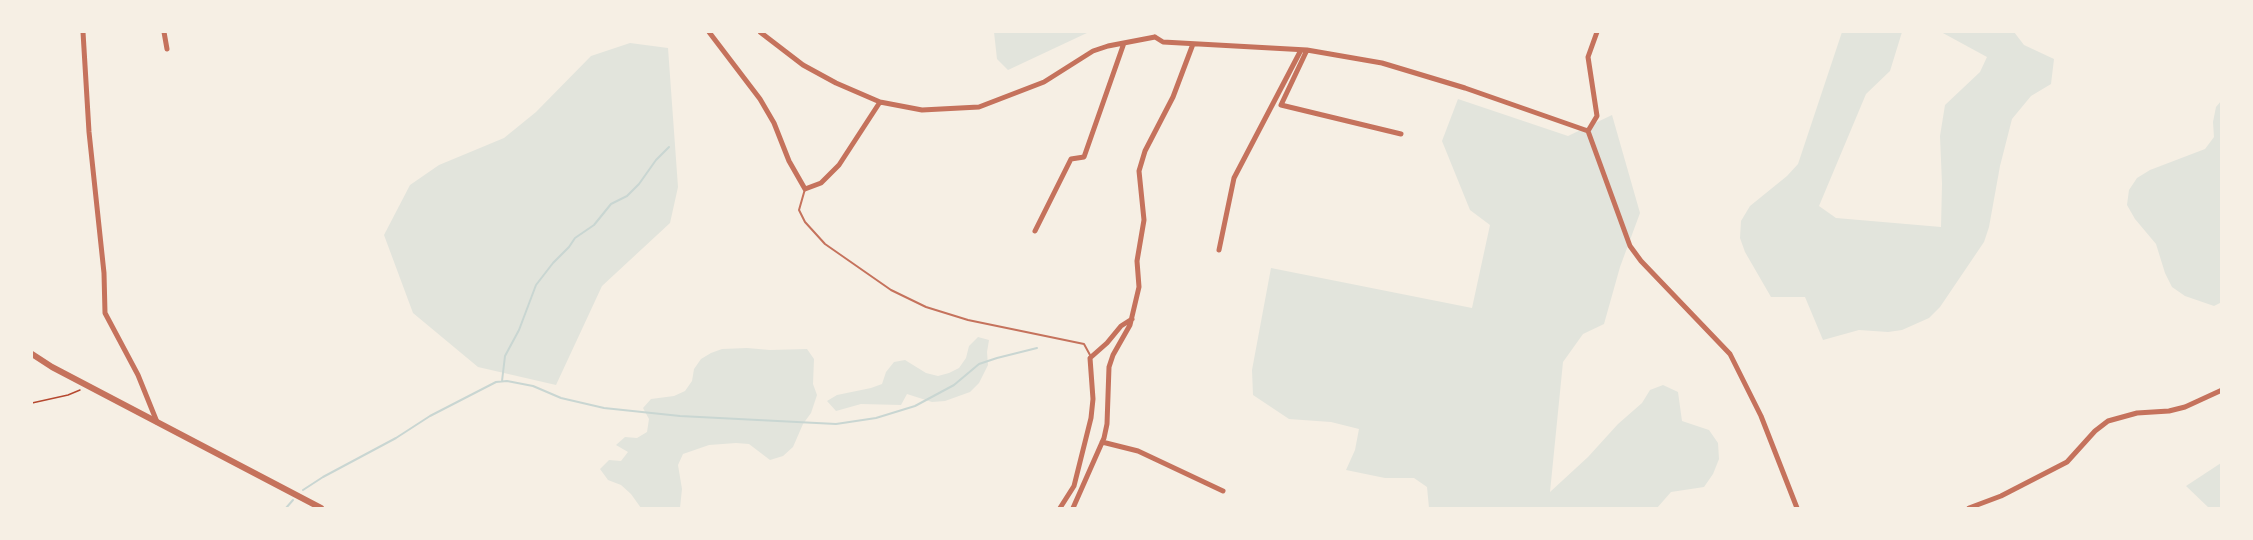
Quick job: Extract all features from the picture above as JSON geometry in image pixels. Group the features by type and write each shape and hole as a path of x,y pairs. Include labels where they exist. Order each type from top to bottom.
{"street":[{"path":"83,32 89,132 104,273 105,313 138,375 157,422"},
{"path":"164,32 167,49"},
{"path":"709,32 760,99 805,189 821,183 839,165 880,102"},
{"path":"760,32 817,74 880,102 922,110 979,107 1044,82 1093,51 1154,34 1163,42 1304,50 1382,63 1465,88 1588,131"},
{"path":"1588,131 1597,116 1588,57 1597,32"},
{"path":"1035,231 1071,159 1084,157 1124,43"},
{"path":"1073,508 1102,442 1107,424 1109,367 1132,319 1139,287 1137,261 1144,220 1138,171 1145,151 1173,97 1193,44"},
{"path":"1304,50 1281,105 1401,134"},
{"path":"1219,250 1234,178 1304,50"},
{"path":"1588,131 1630,246 1641,261 1730,354 1761,416 1797,508"},
{"path":"1060,508 1074,486 1091,418 1093,399 1090,358 1121,326 1132,319"},
{"path":"32,354 89,387 321,508"},
{"path":"1969,508 2001,496 2055,470 2079,451 2095,431 2108,421 2137,412 2169,411 2186,407 2222,390"},
{"path":"1102,442 1138,451 1223,491"}],"lane":[{"path":"805,189 799,210 805,222 825,244 891,290 926,307 968,320 1084,344 1090,358"}],"path":[{"path":"32,403 68,395 89,387"}],"shaded area":[{"path":"994,32 1089,32 1008,70 997,59"},
{"path":"1842,32 1902,32 1890,71 1866,94 1819,206 1836,218 1941,227 1940,136 1945,105 1980,72 1987,57 1941,32 2014,32 2024,45 2054,59 2051,84 2031,96 2012,119 1984,242 1940,307 1929,318 1902,330 1888,332 1859,330 1823,340 1805,297 1771,297 1745,252 1740,238 1741,221 1750,206 1798,164"},
{"path":"630,43 668,48 678,187 670,223 602,286 556,385 478,367 413,313 384,235 410,185 439,165 504,138 536,112 591,56"},
{"path":"1458,99 1568,136 1612,115 1640,213 1620,267 1604,324 1583,334 1563,362 1550,492 1642,403 1650,390 1663,385 1678,392 1682,421 1709,430 1718,443 1719,459 1704,487 1671,492 1657,508 1429,508 1427,487 1414,478 1385,478 1346,470 1355,450 1359,429 1331,422 1289,419 1253,395 1252,370 1271,268 1472,308 1490,225 1470,210 1442,141"},
{"path":"2221,101 2222,302 2214,306 2185,296 2172,287 2156,244 2135,219 2127,205 2129,190 2137,178 2150,170 2205,149 2214,137 2213,122 2216,107"},
{"path":"978,337 989,340 988,365 979,383 970,392 945,401 932,402 907,394 901,405 861,404 836,411 827,401 837,395 882,384 886,372 894,362 905,360 926,373 938,376 949,373 959,368 966,358 969,346"},
{"path":"722,349 807,349 814,359 813,384 817,395 811,413 803,424 793,447 783,456 770,460 749,444 736,443 709,445 683,454 678,465 682,489 680,508 641,508 631,494 621,485 608,480 600,469 609,460 621,461 628,452 616,445 625,437 637,438 647,432 649,419 643,408 651,399 674,396 685,391 692,381 694,369 701,359 711,353"},
{"path":"2221,463 2221,508 2209,508 2186,486"}],"waterway":[{"path":"502,381 505,356 519,330 536,285 575,238 594,225 611,204 627,196 669,147"},
{"path":"303,490 396,438 430,416 496,382 507,381 533,386 561,398 604,408 680,416 836,424 876,418 915,406 954,385 979,364 1037,348"},
{"path":"286,508 293,500"}]}
